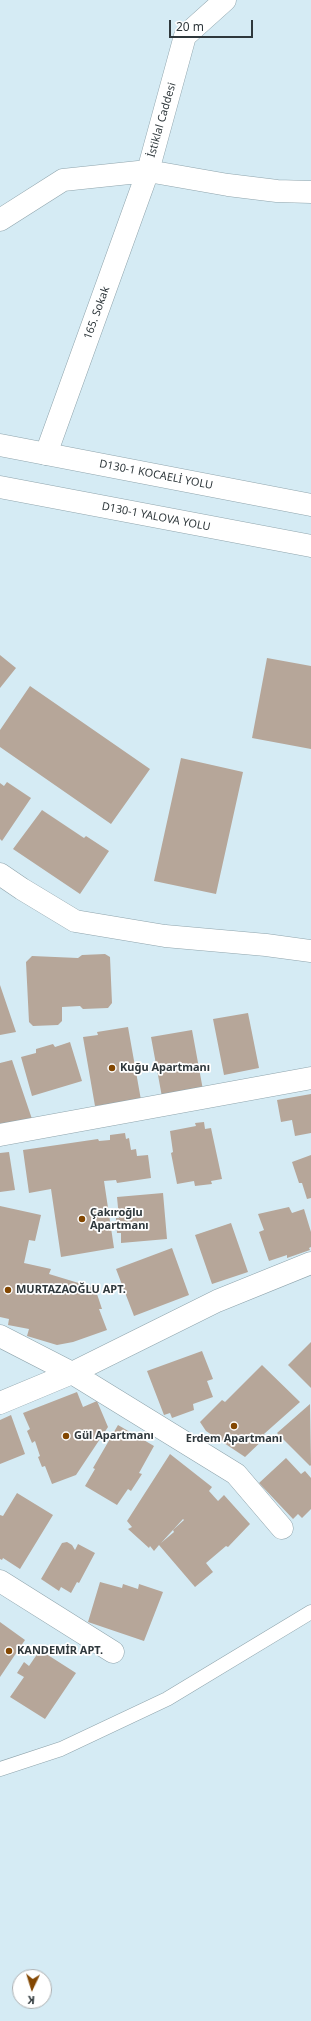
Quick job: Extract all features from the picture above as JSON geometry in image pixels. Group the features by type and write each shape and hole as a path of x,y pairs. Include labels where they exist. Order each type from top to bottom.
{"main road":[{"name":"İstiklal Caddesi","path":"0,220 63,180 148,171 185,36 225,0"},
{"path":"148,171 228,185 278,191 311,192"},
{"name":"165. Sokak","path":"46,454 148,171"},
{"name":"D130-1 KOCAELİ YOLU","path":"0,445 311,505"},
{"name":"D130-1 YALOVA YOLU","path":"0,487 311,546"},
{"path":"0,874 75,921 165,936 266,945 311,951"},
{"path":"0,1135 311,1078"},
{"path":"0,1403 72,1373 217,1301 311,1263"},
{"path":"0,1336 72,1373 236,1474 282,1528"},
{"path":"0,1581 113,1652"}],"lane":[{"path":"0,1768 62,1749 168,1699 311,1612"}],"building":[{"path":"0,655 16,668 0,688"},
{"path":"267,658 311,666 311,749 252,738"},
{"path":"30,686 150,769 111,824 0,747 0,730"},
{"path":"181,758 243,772 216,894 154,881"},
{"path":"7,782 31,798 2,841 0,839 0,783 4,786"},
{"path":"42,810 84,838 86,836 109,851 80,894 13,849"},
{"path":"105,954 110,957 112,1003 108,1008 83,1009 80,1006 62,1007 62,1021 58,1025 33,1026 29,1022 26,962 32,956 78,958 82,955"},
{"path":"0,985 16,1032 0,1035"},
{"path":"248,1013 259,1068 224,1075 213,1019"},
{"name":"Kuğu Apartmanı","path":"128,1027 141,1100 110,1106 110,1104 95,1106 83,1037 98,1035 97,1032"},
{"path":"192,1030 203,1090 162,1097 151,1037"},
{"path":"70,1042 82,1081 32,1096 21,1057 36,1053 36,1049 53,1044 55,1047"},
{"path":"12,1060 32,1119 0,1124 0,1063"},
{"path":"311,1094 311,1133 295,1136 292,1120 281,1122 277,1100"},
{"path":"204,1122 205,1129 211,1128 222,1179 211,1181 212,1184 195,1186 194,1181 177,1184 171,1153 173,1152 170,1131 196,1126 195,1123"},
{"name":"Çakıroğlu Apartmanı","path":"125,1133 126,1139 129,1138 131,1150 136,1149 137,1156 148,1155 151,1178 117,1183 116,1180 104,1181 114,1248 61,1257 51,1189 29,1193 23,1150 98,1139 99,1141 110,1140 110,1135"},
{"path":"9,1152 15,1190 0,1192 0,1153"},
{"path":"311,1155 311,1198 307,1199 302,1183 299,1183 292,1162"},
{"path":"163,1193 167,1239 121,1243 121,1233 117,1233 116,1218 119,1218 117,1197"},
{"path":"0,1206 41,1215 35,1241 29,1240 24,1263 51,1269 49,1274 95,1288 102,1309 99,1309 107,1330 73,1342 57,1345 27,1336 29,1329 8,1325 9,1319 0,1317"},
{"path":"289,1207 292,1213 304,1209 311,1232 310,1250 287,1258 287,1255 269,1261 259,1232 264,1230 258,1214"},
{"path":"231,1223 248,1272 212,1284 195,1235"},
{"path":"172,1248 189,1295 134,1316 116,1269"},
{"path":"311,1342 311,1388 288,1365"},
{"path":"202,1351 213,1379 207,1381 213,1397 193,1404 194,1410 172,1418 170,1413 164,1415 147,1371"},
{"path":"262,1365 300,1402 264,1434 266,1437 245,1457 206,1431 200,1422 222,1400 225,1402"},
{"name":"Gül Apartmanı","path":"77,1392 83,1407 97,1401 108,1427 76,1475 52,1484 45,1466 42,1467 38,1457 40,1456 35,1441 32,1443 27,1431 30,1429 23,1413"},
{"path":"310,1404 311,1465 310,1466 277,1433"},
{"path":"11,1415 25,1454 0,1464 0,1420"},
{"path":"118,1425 154,1446 139,1473 142,1474 131,1491 128,1489 117,1505 85,1486 95,1469 93,1468"},
{"path":"170,1454 212,1487 209,1491 218,1501 224,1495 250,1524 228,1547 226,1546 206,1563 213,1572 195,1587 159,1545 154,1551 150,1546 149,1548 128,1529 132,1527 127,1521","holes":["183,1519 184,1520 173,1530 174,1532 161,1543"]},
{"path":"286,1458 301,1474 305,1471 311,1478 311,1509 302,1518 298,1514 293,1519 259,1483"},
{"path":"17,1493 53,1515 20,1569 3,1558 2,1560 0,1559 0,1515 3,1516"},
{"path":"67,1542 72,1545 75,1550 78,1544 95,1553 79,1583 77,1582 71,1593 61,1587 59,1591 41,1579 62,1543"},
{"path":"100,1582 122,1588 123,1584 138,1589 139,1584 163,1592 144,1641 88,1622"},
{"name":"KANDEMİR APT.","path":"0,1622 25,1640 0,1677"},
{"path":"40,1650 76,1673 45,1719 10,1697 24,1677 17,1673 24,1662 29,1666"}],"place":[{"name":"Kuğu Apartmanı","path":"112,1068"},
{"name":"Çakıroğlu Apartmanı","path":"82,1219"},
{"name":"MURTAZAOĞLU APT.","path":"8,1290"},
{"name":"Erdem Apartmanı","path":"234,1426"},
{"name":"Gül Apartmanı","path":"66,1436"},
{"name":"KANDEMİR APT.","path":"9,1651"}]}
